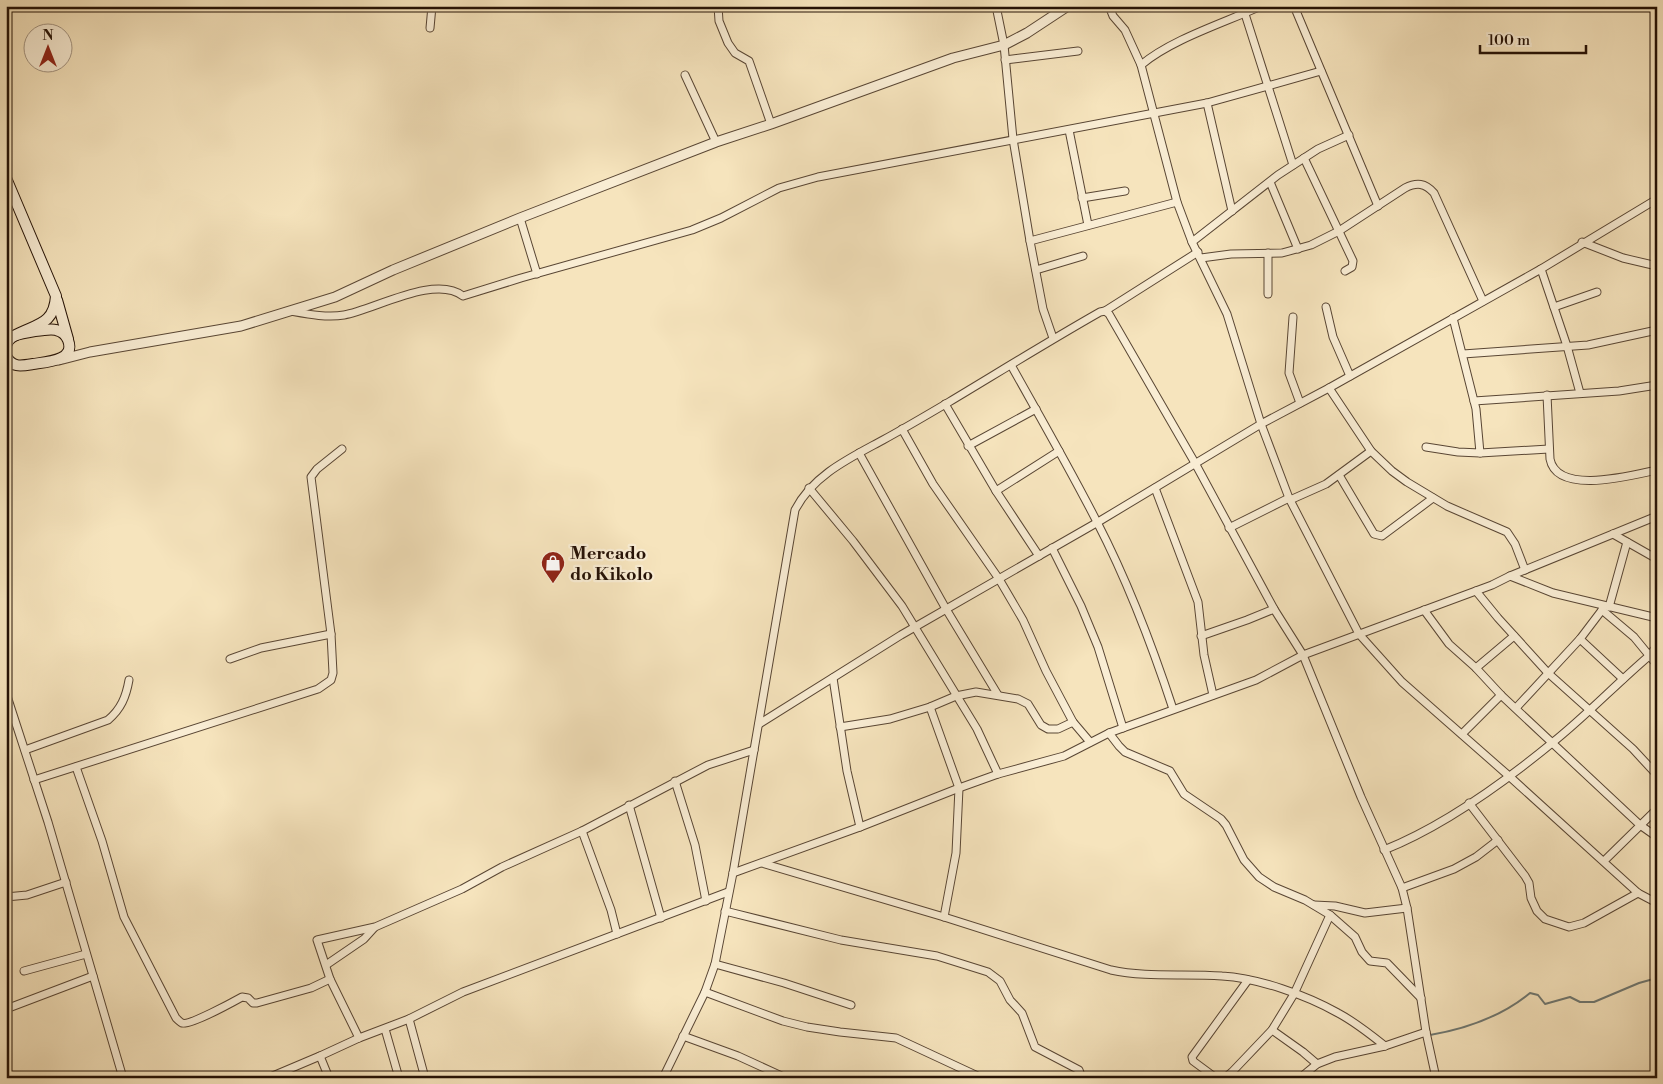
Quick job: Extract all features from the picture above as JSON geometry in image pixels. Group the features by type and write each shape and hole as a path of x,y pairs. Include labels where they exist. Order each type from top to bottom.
{"main road":[{"path":"6,356 10,364 20,366 57,361 66,355 69,345 56,296 7,184"},
{"path":"9,340 43,323 53,311 56,296"},
{"path":"9,340 51,330 61,332 68,340"}],"street":[{"path":"430,28 432,6"},
{"path":"718,6 719,21 728,43 735,53 749,61 771,124"},
{"path":"996,6 1004,45 1013,139 1030,241 1043,309 1053,338"},
{"path":"57,361 90,352 241,326 335,297 399,268 520,218 716,142 953,58 1004,45 1027,33 1068,6"},
{"path":"1109,6 1112,16 1125,30 1141,65 1177,202 1192,242 1227,314 1262,424 1289,499 1359,634 1402,682 1638,893 1657,903"},
{"path":"1141,65 1150,57 1168,47 1261,6"},
{"path":"1294,6 1378,206"},
{"path":"1245,14 1293,165"},
{"path":"1005,60 1078,51"},
{"path":"290,311 315,315 345,315 405,295 442,289 456,291 463,296 692,230 721,218 779,188 818,177 1207,103 1321,71"},
{"path":"685,75 716,142"},
{"path":"1207,103 1232,211"},
{"path":"1069,130 1088,225"},
{"path":"1192,242 1293,165 1318,149 1349,135"},
{"path":"1304,158 1353,261 1352,267 1345,271"},
{"path":"1270,182 1298,249"},
{"path":"663,1078 705,992 715,964 733,874 795,510 801,498 810,488 826,473 859,453 1011,365 1053,338 1105,311 1199,255 1282,253 1311,245 1339,231 1413,184 1427,186 1434,193 1483,301"},
{"path":"1082,198 1125,191"},
{"path":"1030,241 1177,202"},
{"path":"759,724 915,627 1098,522 1262,424 1541,269 1582,242 1655,202"},
{"path":"520,218 537,274"},
{"path":"1582,242 1623,258 1657,266"},
{"path":"1268,253 1268,294"},
{"path":"1036,270 1083,256"},
{"path":"1541,269 1567,346 1580,393"},
{"path":"1554,307 1597,292"},
{"path":"1326,307 1334,337 1350,376"},
{"path":"1105,311 1109,314 1195,464 1274,609 1303,655 1384,850 1402,888 1407,908 1426,1032 1436,1078"},
{"path":"1293,317 1289,373 1300,403"},
{"path":"1453,318 1474,401 1480,453"},
{"path":"1463,354 1606,342 1657,330"},
{"path":"68,340 76,349 90,352"},
{"path":"1011,365 1098,522 1155,654 1173,709"},
{"path":"1474,401 1619,391 1657,385"},
{"path":"1329,388 1372,451 1400,476 1433,498 1507,532 1515,544 1525,570"},
{"path":"1547,395 1551,464 1558,473 1564,476 1595,481 1657,470"},
{"path":"945,404 968,446 1039,556"},
{"path":"968,446 1036,409"},
{"path":"902,429 933,484 999,579 1023,620 1048,676 1073,722 1090,742"},
{"path":"1426,447 1480,453 1549,449"},
{"path":"34,780 323,686 332,680 331,634 311,476 317,468 342,448"},
{"path":"996,491 1059,451"},
{"path":"1229,528 1289,499 1326,484 1372,451"},
{"path":"859,453 946,609 998,695"},
{"path":"1339,476 1374,534 1379,536 1382,536 1433,498"},
{"path":"810,488 902,606 977,729 998,774"},
{"path":"1155,488 1195,594 1199,611 1201,636 1213,694"},
{"path":"733,874 860,828 998,774 1064,756 1109,733 1256,680 1303,655 1476,591 1657,516"},
{"path":"1613,534 1657,559"},
{"path":"1516,708 1605,608 1627,542"},
{"path":"1052,548 1081,606 1098,647 1123,728"},
{"path":"1510,576 1553,593 1605,608 1657,618"},
{"path":"1476,591 1548,673 1633,749 1657,776"},
{"path":"1605,608 1634,637 1657,665"},
{"path":"1201,636 1274,609"},
{"path":"1424,610 1449,644 1476,668 1501,695 1640,825 1657,837"},
{"path":"230,659 262,648 331,634"},
{"path":"1476,668 1514,636"},
{"path":"1580,638 1623,679"},
{"path":"1384,850 1424,833 1509,776 1552,743 1590,710 1649,656 1657,646"},
{"path":"833,678 847,771 860,828"},
{"path":"25,750 108,720 114,715 124,700 129,680"},
{"path":"840,727 880,722 930,707 956,696 976,692 1018,699 1028,704 1041,725 1048,729 1058,729 1073,722"},
{"path":"6,693 66,882 123,1078"},
{"path":"1462,734 1501,695"},
{"path":"930,707 959,788 956,853 944,918"},
{"path":"1109,733 1125,752 1170,771 1184,794 1221,819 1230,831 1244,860 1254,872 1274,887 1313,905 1330,916 1355,937 1367,959 1373,962 1387,963 1421,998"},
{"path":"359,1038 330,979 317,940 375,927 462,889 502,867 582,831 708,765 754,750"},
{"path":"76,767 102,841 124,917 176,1018 182,1023 199,1018 242,997 257,1003 311,988 330,979"},
{"path":"675,781 695,844 706,901"},
{"path":"1469,803 1526,876 1530,883 1531,898 1537,912 1545,919 1569,927 1584,923 1638,893"},
{"path":"629,805 661,918"},
{"path":"1604,861 1657,809"},
{"path":"582,831 611,910 617,934"},
{"path":"1402,888 1454,869 1476,858 1498,840"},
{"path":"761,863 1121,972 1225,976 1248,980 1294,994 1339,1013 1385,1046"},
{"path":"6,897 26,895 66,882"},
{"path":"268,1078 359,1038 409,1019 463,992 728,892"},
{"path":"1313,905 1335,906 1365,913 1407,908"},
{"path":"725,911 841,940 937,956 988,972 1000,981 1010,1000 1022,1013 1035,1047 1079,1070 1082,1078"},
{"path":"1225,1078 1272,1030 1294,994 1330,916"},
{"path":"326,965 364,939 375,927"},
{"path":"24,971 86,954"},
{"path":"715,964 851,1005"},
{"path":"6,1009 93,976"},
{"path":"1216,1078 1193,1061 1192,1057 1248,980"},
{"path":"705,992 783,1021 807,1027 896,1038 982,1078"},
{"path":"409,1019 425,1078"},
{"path":"385,1029 399,1078"},
{"path":"1272,1030 1317,1064"},
{"path":"1300,1078 1317,1064 1335,1057 1385,1046 1426,1032"},
{"path":"683,1036 738,1056 786,1078"},
{"path":"320,1056 329,1078"},
{"path":"6,1071 9,1078"}],"waterway":[{"path":"1430,1035 1470,1025 1495,1015 1530,993 1538,995 1545,1004 1570,997 1580,1002 1594,1002 1639,983 1657,978"}],"place":[{"name":"Mercado do Kikolo","path":"553,584"}]}
